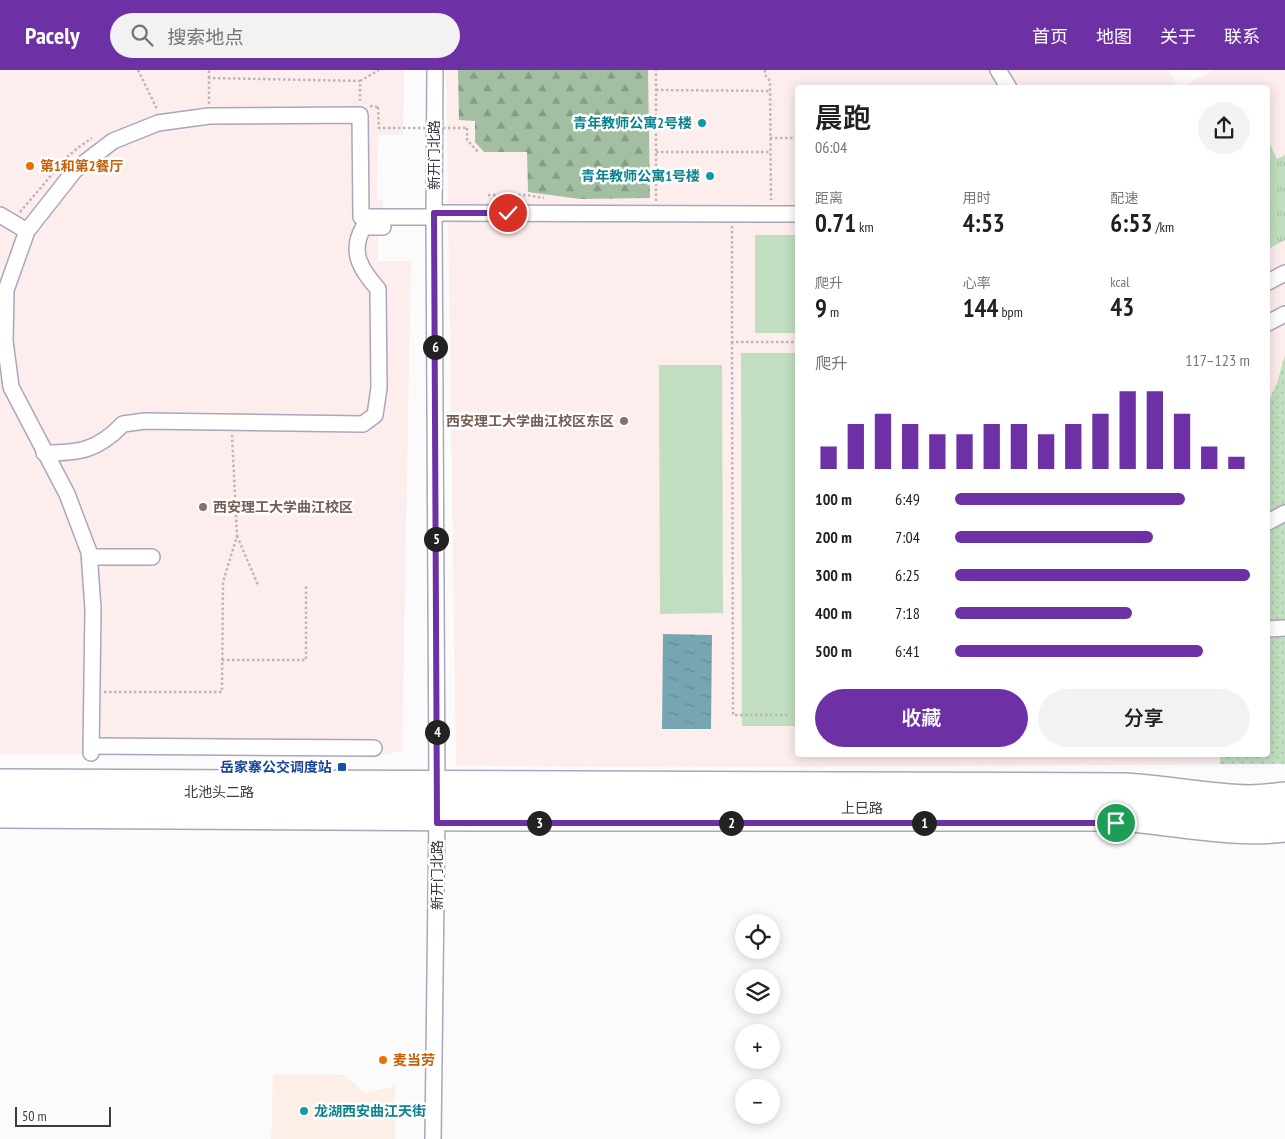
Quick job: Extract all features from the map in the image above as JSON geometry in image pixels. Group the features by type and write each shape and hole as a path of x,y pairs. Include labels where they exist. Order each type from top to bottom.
{"main road":[{"name":"北池头二路","path":"0,792 437,800"},
{"name":"上巳路","path":"437,800 1111,795 1228,806 1285,804"},
{"name":"北池头二路","path":"0,806 437,800"},
{"name":"上巳路","path":"437,800 1132,810 1244,822 1285,819"}],"street":[{"name":"新开门北路","path":"433,1139 434,978 437,914 435,70"},
{"path":"998,70 1007,85"},
{"path":"374,748 91,750 93,609 90,552 67,494 11,387 5,341 6,290 27,231 75,170 113,141 164,122 209,116 360,115 361,217 434,219 795,214"},
{"path":"0,215 27,231"},
{"path":"44,453 73,453 93,447 112,436 123,424 145,421 363,424 375,415 379,388 378,289 364,274 360,266 357,251 358,238 363,228 367,227 434,219"},
{"path":"1270,281 1285,273"},
{"path":"1270,322 1285,314"},
{"path":"1270,521 1285,513"},
{"path":"90,557 152,557"},
{"path":"1270,629 1285,628"},
{"path":"0,777 437,800 1116,823 1249,836 1285,834"},
{"path":"0,820 437,800 1124,781 1252,793 1285,790"}],"path":[{"path":"138,70 164,122"},
{"path":"209,116 210,70"},
{"path":"209,78 360,81 379,70"},
{"path":"656,70 656,203"},
{"path":"766,70 766,75 770,81 771,214"},
{"path":"360,81 360,115"},
{"path":"656,90 770,91"},
{"path":"378,107 378,128 467,128 467,140 478,152"},
{"path":"770,138 795,138"},
{"path":"656,152 770,152"},
{"path":"510,192 514,196"},
{"path":"732,214 733,715 789,715"},
{"path":"732,342 795,342"},
{"path":"92,692 222,692 222,582 237,536 232,422"},
{"path":"237,536 258,585"},
{"path":"222,660 306,660 306,584"}],"shaded area":[{"name":"西安理工大学曲江校区","path":"0,70 404,70 403,135 378,135 377,199 383,200 383,229 378,229 378,261 411,261 402,752 393,752 392,754 0,754"},
{"name":"西安理工大学曲江校区东区","path":"446,70 1168,70 1177,85 795,85 795,757 1270,757 1270,85 1186,85 1214,70 1285,70 1285,764 749,767 456,766"},
{"path":"273,1074 344,1075 365,1093 395,1086 395,1139 271,1139"}],"green space":[{"path":"458,70 648,70 650,198 580,199 528,192 527,152 484,152 475,142 475,121 459,120"},
{"path":"1270,144 1277,159 1285,155 1285,240 1270,248"},
{"path":"755,235 795,235 795,333 755,333"},
{"path":"741,353 795,353 795,726 742,726"},
{"path":"1285,355 1285,764 1220,764 1220,757 1270,757 1270,398 1277,383"},
{"path":"659,365 722,365 723,613 660,614"}],"water":[{"path":"663,634 712,635 711,729 662,729"}],"place":[{"name":"青年教师公寓2号楼","path":"702,123"},
{"name":"第1和第2餐厅","path":"30,166"},
{"name":"青年教师公寓1号楼","path":"710,176"},
{"name":"西安理工大学曲江校区东区","path":"624,421"},
{"name":"西安理工大学曲江校区","path":"203,507"},
{"name":"岳家寨公交调度站","path":"342,767"},
{"name":"麦当劳","path":"383,1060"},
{"name":"龙湖西安曲江天街","path":"304,1111"}],"route":[{"path":"508,213 434,213 437,823 1116,823"}]}
